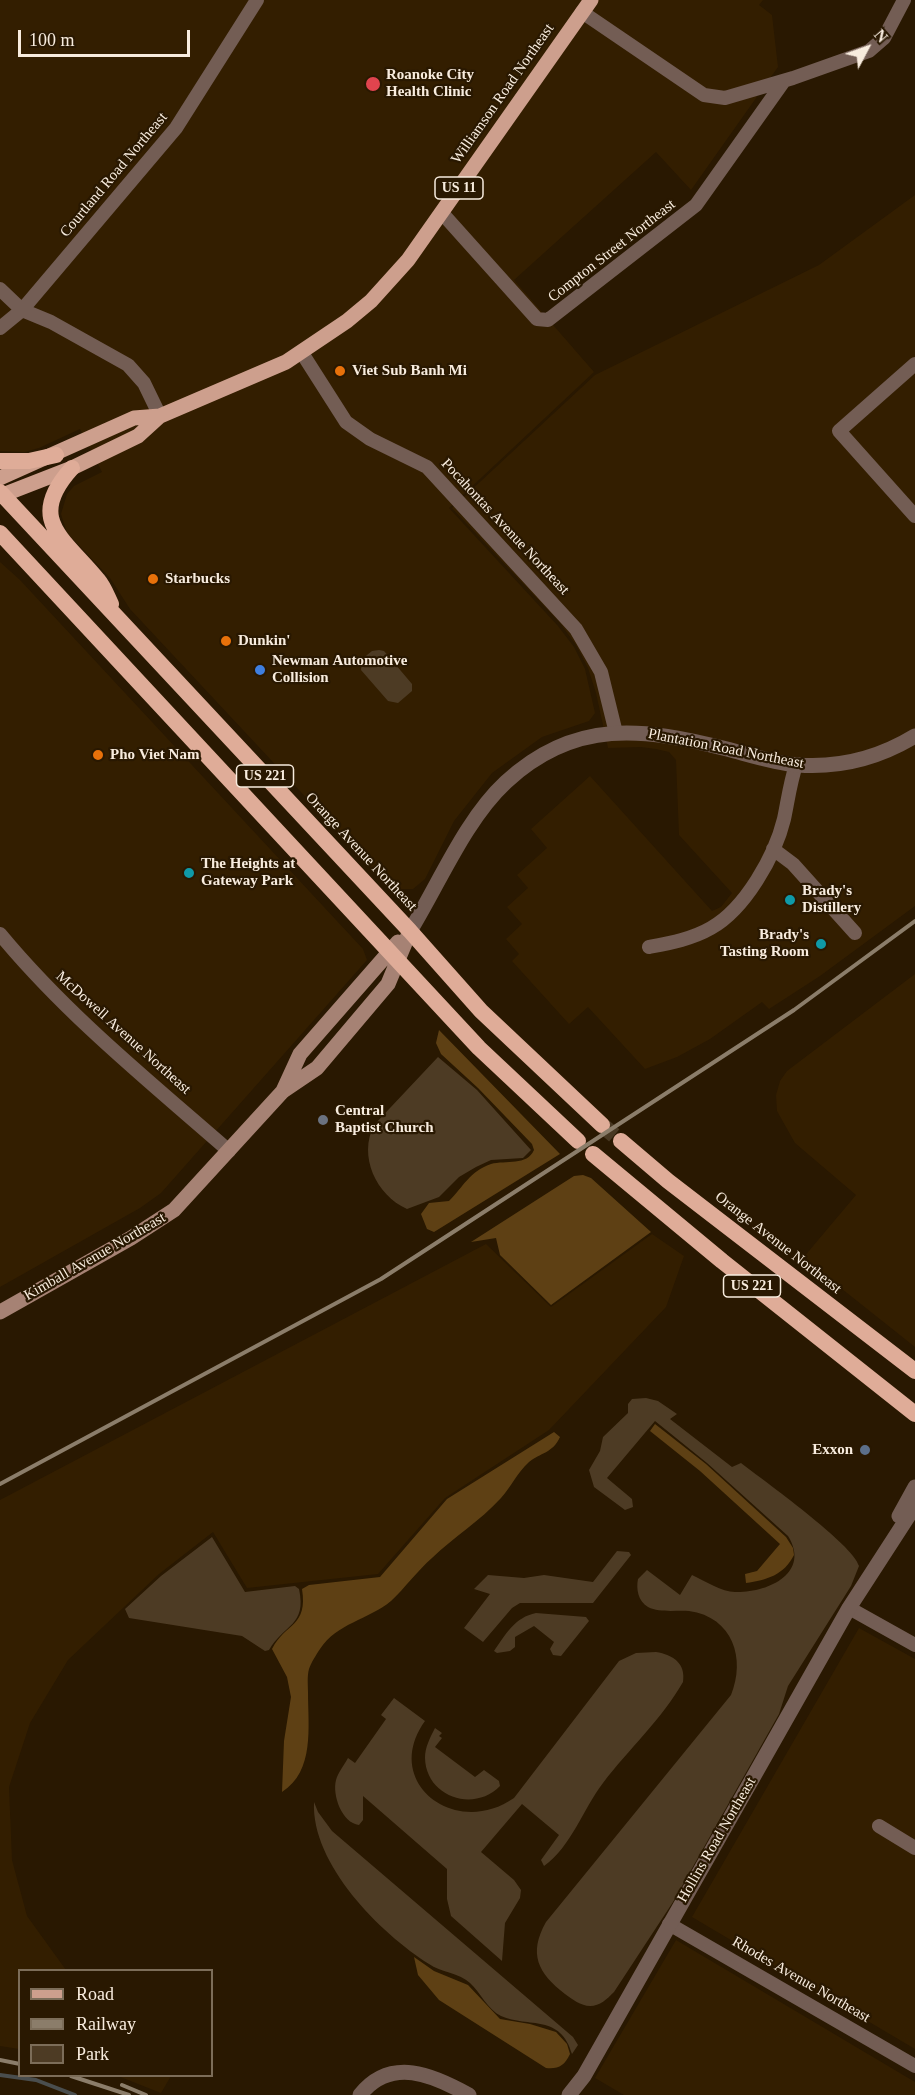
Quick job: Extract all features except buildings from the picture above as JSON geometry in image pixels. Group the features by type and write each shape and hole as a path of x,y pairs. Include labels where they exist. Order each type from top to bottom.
{"highway":[{"path":"0,461 29,461 56,455"},
{"path":"72,468 53,492 50,506 51,525 100,582 120,621"},
{"name":"Orange Avenue Northeast","path":"1,495 410,931 481,1011 602,1125"},
{"name":"US 221","path":"0,533 479,1048 578,1141"},
{"path":"0,546 27,562"},
{"name":"Orange Avenue Northeast","path":"621,1141 668,1181 911,1367"},
{"name":"US 221","path":"593,1154 835,1352 915,1414"}],"main road":[{"name":"Williamson Road Northeast","path":"1,495 72,468 138,436 160,416 302,353 371,301 408,260 587,6"},
{"name":"Williamson Road Northeast","path":"0,478 56,455 134,418 160,416"},
{"name":"Kimball Avenue Northeast","path":"283,1091 300,1054 394,955 410,931"},
{"name":"Kimball Avenue Northeast","path":"0,1312 154,1225 191,1193 283,1091 316,1068 388,984 394,955"}],"street":[{"name":"Courtland Road Northeast","path":"0,328 22,310 176,128 258,0"},
{"path":"587,6 704,95 724,98 784,81 876,46 884,38 904,0"},
{"name":"Compton Street Northeast","path":"442,213 537,319 548,320 696,205 784,81"},
{"path":"0,289 22,310 51,322 128,365 144,383 160,416"},
{"name":"Pocahontas Avenue Northeast","path":"302,353 346,422 370,439 427,467 576,629 601,672 616,733"},
{"path":"915,364 839,431 915,516"},
{"name":"Plantation Road Northeast","path":"410,931 476,819 505,783 539,757 560,746 594,736 616,733 660,734 796,765 857,761 880,754 915,736"},
{"path":"649,947 689,937 712,927 745,896 760,875 773,849 784,819 789,787 796,765"},
{"path":"773,849 793,864 855,933"},
{"name":"McDowell Avenue Northeast","path":"0,934 58,999 94,1034 229,1151"},
{"name":"Hollins Road Northeast","path":"863,1585 872,1561 915,1487"},
{"name":"Hollins Road Northeast","path":"569,2095 584,2076 849,1608 879,1565 915,1506"},
{"path":"849,1608 915,1645"},
{"path":"879,1826 915,1848"},
{"name":"Rhodes Avenue Northeast","path":"669,1924 915,2066"},
{"path":"360,2095 385,2076 405,2071 430,2075 469,2095"}],"shaded area":[{"path":"0,0 763,0 759,5 772,15 778,67 691,190 656,152 514,280 594,372 449,508 558,626 574,647 585,669 595,713 589,721 542,737 492,773 454,821 425,879 413,889 399,889 384,881 130,609 110,578 67,533 61,514 67,494 74,486 102,472 80,429 25,452 0,451"},
{"path":"915,195 915,906 820,976 769,1009 762,1002 710,1039 677,1057 645,1069 588,1007 569,1024 512,961 519,954 506,939 522,924 507,907 528,888 517,875 547,848 531,829 590,776 712,911 721,907 732,893 679,835 676,760 669,752 656,749 608,748 596,693 588,668 576,645 560,623 452,508 595,375 819,265"},
{"path":"0,562 20,580 363,949 367,960 161,1193 140,1208 0,1287"},
{"path":"915,974 915,1347 803,1258 856,1195 795,1143 777,1111 776,1095 780,1081 787,1071"},
{"path":"439,1030 560,1154 434,1232 427,1229 421,1214 429,1203 449,1201 472,1175 483,1167 497,1163 516,1162 531,1155 534,1150 532,1144 478,1088 441,1054 436,1043"},
{"path":"583,1175 591,1178 651,1232 551,1305 500,1255 496,1238 471,1242 574,1176"},
{"path":"652,1234 684,1256 666,1307 549,1430 445,1498 378,1574 247,1588 213,1532 159,1574 68,1660 30,1723 9,1787 12,1860 27,1916 65,1969 18,1969 18,2049 0,2046 0,1500 486,1244 551,1307"},
{"path":"655,1424 706,1464 786,1537 793,1548 794,1555 780,1572 768,1578 746,1583 745,1574 757,1571 780,1544 700,1471 650,1431"},
{"path":"554,1432 560,1437 554,1446 529,1462 505,1494 476,1522 440,1550 391,1601 335,1633 320,1649 308,1672 308,1733 305,1760 293,1783 282,1792 284,1741 291,1697 287,1677 272,1649 299,1618 302,1611 302,1589 309,1585 380,1577 447,1499"},
{"path":"859,1628 915,1659 915,2049 692,1917"},
{"path":"676,1940 915,2082 915,2095 624,2095 595,2078"},
{"path":"414,1957 434,1971 468,1985 500,2019 530,2024 556,2032 567,2044 570,2054 568,2058 561,2066 546,2068 439,2000 418,1975"},
{"path":"121,2077 170,2077 161,2093"}],"green space":[{"path":"372,651 384,651 412,684 412,691 398,703 388,701 361,670 362,659"},
{"path":"438,1057 477,1090 531,1150 523,1158 491,1160 476,1167 459,1177 439,1197 407,1209 387,1194 373,1173 369,1162 370,1137 374,1125"},
{"path":"646,1398 658,1401 677,1414 670,1419 732,1467 741,1463 806,1513 842,1543 859,1566 851,1586 788,1686 779,1714 673,1902 614,1992 606,2000 594,2006 587,2006 565,1994 542,1970 537,1953 541,1933 546,1922 731,1695 737,1668 732,1642 726,1631 716,1622 704,1615 689,1611 663,1611 648,1607 638,1594 638,1579 647,1570 680,1595 692,1575 725,1590 748,1591 760,1589 782,1578 790,1570 794,1561 794,1549 788,1536 707,1463 655,1421 607,1478 632,1499 633,1507 625,1510 594,1487 589,1470 600,1451 603,1437 628,1413 628,1404 632,1399"},
{"path":"212,1537 245,1592 295,1586 299,1589 301,1601 297,1618 269,1650 265,1651 242,1636 129,1618 125,1609 161,1576"},
{"path":"617,1551 629,1552 631,1555 593,1603 520,1603 512,1608 483,1642 464,1628 490,1594 474,1589 488,1575 524,1578 544,1575 593,1582"},
{"path":"536,1613 586,1617 589,1621 561,1656 553,1655 550,1649 554,1642 534,1626 515,1637 515,1647 510,1651 497,1653 494,1651 516,1623"},
{"path":"656,1652 668,1655 677,1661 682,1670 683,1682 655,1722 603,1783 562,1849 544,1866 541,1860 559,1835 522,1804 481,1852 514,1880 521,1890 520,1898 505,1923 502,1961 451,1916 447,1899 447,1869 363,1796 363,1820 359,1825 343,1814 337,1800 335,1786 338,1775 348,1758 355,1763 386,1719 381,1715 394,1698 425,1721 414,1744 412,1765 418,1783 431,1798 448,1808 469,1812 491,1809 514,1798 619,1661 636,1653"},
{"path":"435,1728 442,1733 439,1736 442,1738 435,1747 475,1777 484,1770 499,1781 500,1786 489,1794 465,1799 453,1797 433,1783 427,1772 425,1758 427,1746"},
{"path":"314,1802 318,1812 332,1831 573,2037 578,2045 572,2054 567,2041 560,2033 543,2024 512,2019 496,2013 466,1980 429,1964 410,1951 370,1915 352,1895 324,1849 316,1825"}],"waterway":[{"path":"0,2075 36,2080 75,2095"}],"tunnel":[{"path":"602,1125 621,1141"}],"railway":[{"path":"0,1484 381,1279 794,1010 915,921"},
{"path":"0,2060 18,2064"},
{"path":"74,2077 129,2095"},
{"path":"122,2085 146,2095"}],"place":[{"name":"Roanoke City Health Clinic","path":"373,84"},
{"name":"Viet Sub Banh Mi","path":"340,371"},
{"name":"Starbucks","path":"153,579"},
{"name":"Dunkin'","path":"226,641"},
{"name":"Newman Automotive Collision","path":"260,670"},
{"name":"Pho Viet Nam","path":"98,755"},
{"name":"The Heights at Gateway Park","path":"189,873"},
{"name":"Brady's Distillery","path":"790,900"},
{"name":"Brady's Tasting Room","path":"821,944"},
{"name":"Central Baptist Church","path":"323,1120"},
{"name":"Exxon","path":"865,1450"}]}
